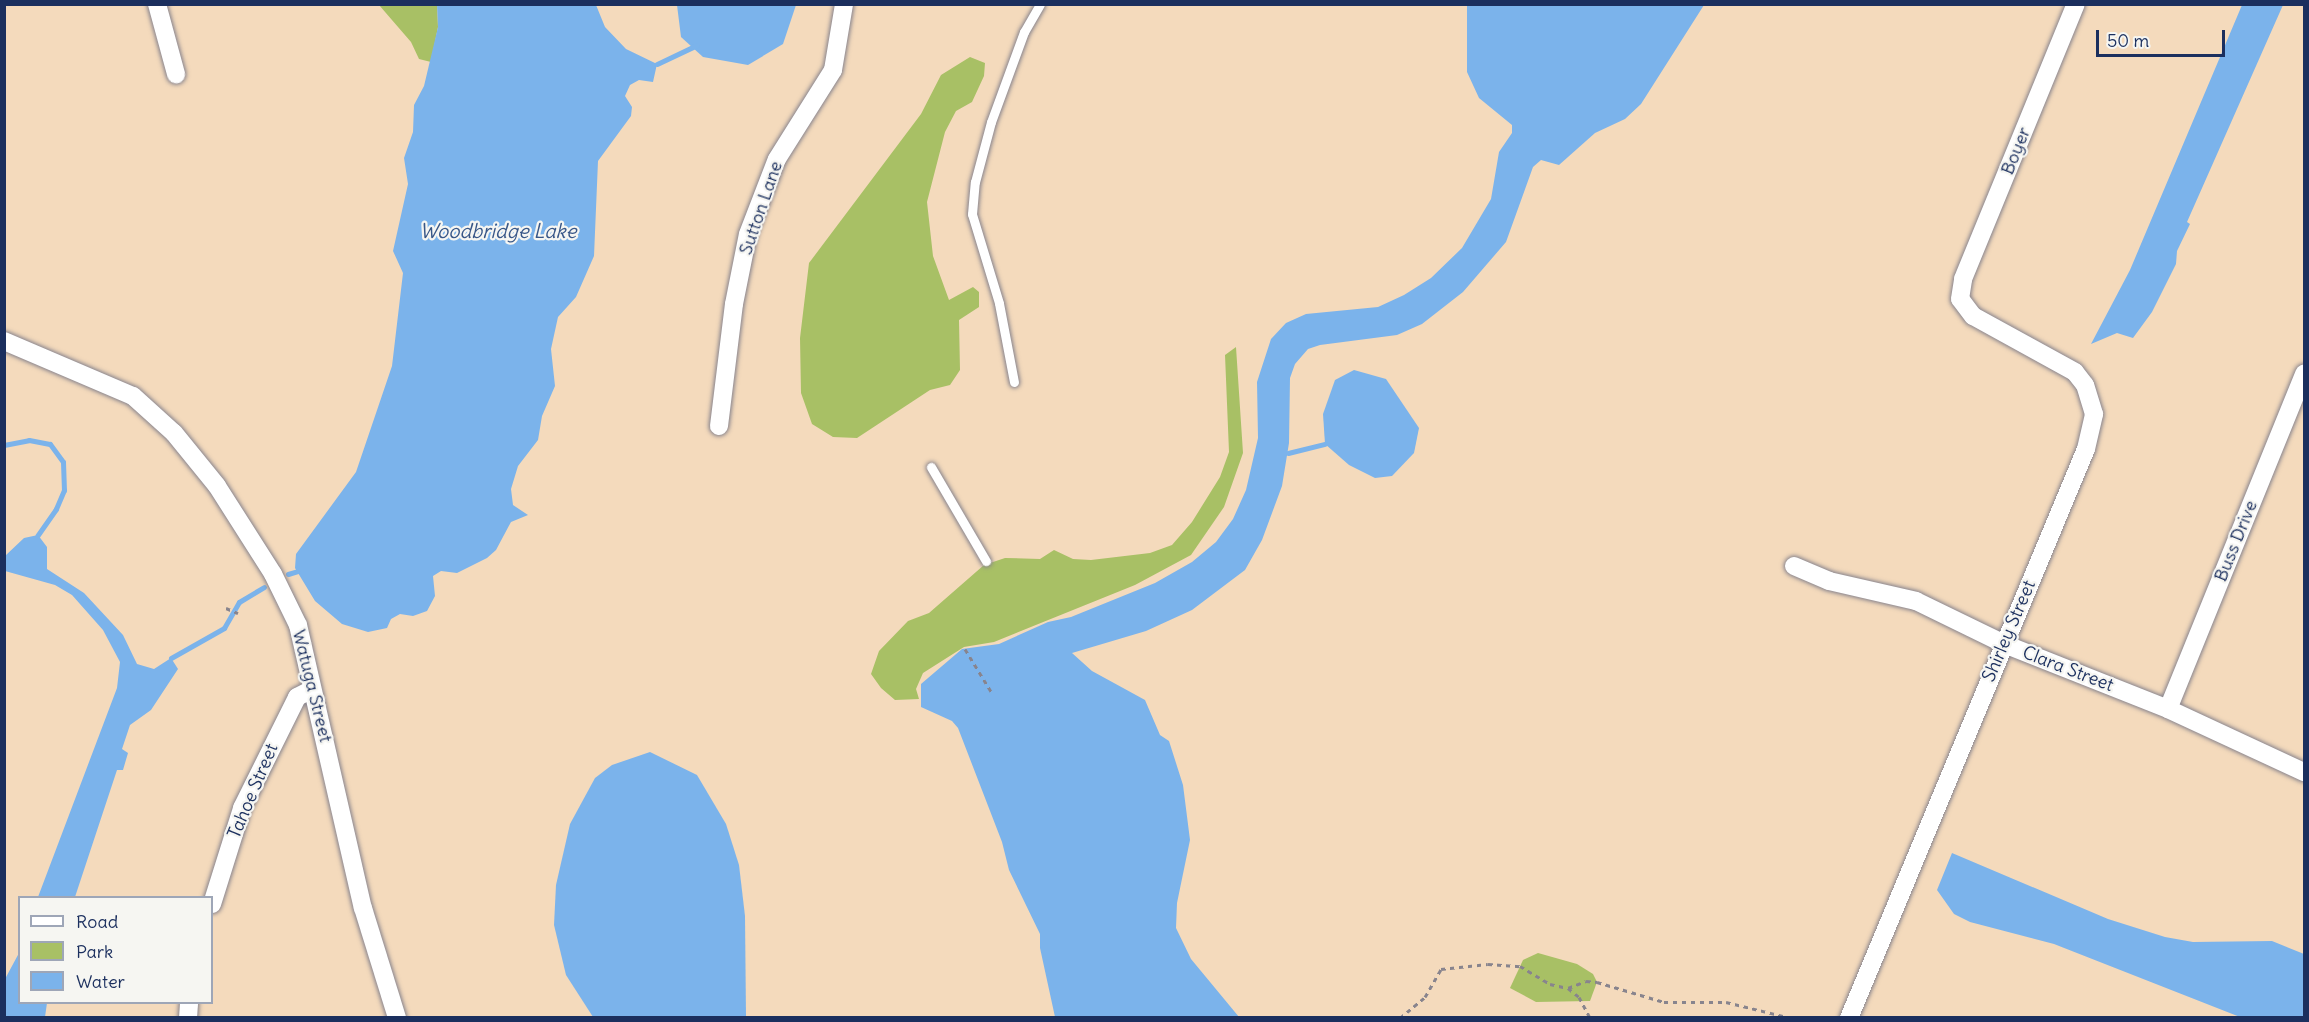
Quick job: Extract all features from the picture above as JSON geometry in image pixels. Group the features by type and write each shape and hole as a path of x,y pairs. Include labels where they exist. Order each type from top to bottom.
{"street":[{"path":"157,4 176,74"},
{"name":"Sutton Lane","path":"719,426 734,304 748,234 777,159 833,70 844,4"},
{"name":"Boyer","path":"1960,299 1963,279 2076,4"},
{"name":"Shirley Street","path":"1849,1017 2086,449 2094,414 2085,385 2074,372 1973,316 1960,299"},
{"name":"Watuga Street","path":"4,340 132,396 174,434 217,486 273,574 298,625 310,690 334,767 363,908 397,1017"},
{"name":"Buss Drive","path":"2168,709 2304,374"},
{"name":"Clara Street","path":"1794,566 1829,581 1916,601 2004,644 2168,709 2304,771"},
{"name":"Tahoe Street","path":"213,901 247,797 297,697 310,690"}],"lane":[{"path":"1014,382 999,303 972,214 975,182 991,122 1024,32 1040,4"},
{"path":"931,467 986,561"}],"path":[{"path":"226,608 238,613"},
{"path":"965,649 992,693"},
{"path":"1400,1017 1425,998 1444,967 1509,964 1568,988 1590,1017"},
{"path":"1568,988 1586,981 1664,1002 1726,1002 1791,1017"}],"green space":[{"path":"379,5 437,5 438,27 431,62 419,59 411,42"},
{"path":"970,57 985,63 984,76 972,102 956,111 945,132 927,202 933,256 949,300 973,287 979,292 979,307 959,320 960,370 950,385 930,390 857,438 833,437 812,424 801,393 800,338 809,263 921,114 941,75"},
{"path":"1236,347 1243,453 1224,507 1191,555 1135,585 994,642 964,647 923,673 916,689 919,699 895,700 881,688 871,674 879,651 908,621 929,613 984,565 1005,558 1040,559 1054,550 1073,559 1091,560 1150,553 1172,545 1192,522 1220,477 1229,452 1225,355"},
{"path":"1538,953 1577,964 1593,974 1597,982 1590,1001 1536,1002 1510,988 1523,960"}],"water":[{"path":"677,4 796,5 783,44 748,65 703,57 681,37"},
{"name":"Woodbridge Lake","path":"437,5 596,5 605,27 626,49 657,64 653,82 639,80 630,85 625,96 632,107 631,116 598,161 594,256 576,297 558,317 551,349 555,386 542,416 538,440 518,466 511,489 513,505 528,515 511,522 496,550 487,558 457,573 441,571 433,576 435,596 427,611 413,616 400,614 391,619 387,628 368,632 342,624 315,601 295,568 296,554 356,472 392,366 403,273 393,251 408,184 404,158 413,132 414,105 424,86 438,27"},
{"path":"1467,5 1704,5 1641,104 1625,119 1595,133 1559,165 1541,160 1533,167 1506,242 1463,292 1422,324 1397,335 1320,345 1308,349 1295,364 1290,378 1289,443 1282,486 1262,540 1245,570 1192,610 1146,631 1072,653 1092,671 1145,700 1160,735 1169,741 1183,785 1190,840 1177,903 1176,928 1191,959 1239,1017 1055,1017 1040,948 1040,934 1009,870 1002,842 958,728 952,721 921,707 921,684 962,649 999,644 1048,622 1071,617 1155,583 1192,562 1216,542 1233,519 1246,490 1258,438 1257,382 1271,339 1286,323 1306,314 1378,307 1404,295 1431,278 1462,248 1491,199 1499,152 1512,133 1512,125 1479,98 1467,72"},
{"path":"2242,5 2283,5 2187,222 2190,224 2177,251 2176,264 2152,312 2133,338 2117,333 2091,344 2130,270"},
{"path":"1354,370 1386,379 1419,428 1414,453 1392,476 1375,478 1349,465 1325,444 1323,414 1335,380"},
{"path":"38,535 47,547 47,569 84,593 123,635 137,664 154,669 171,658 178,669 151,710 130,725 122,749 128,753 123,770 117,770 75,896 38,896 117,688 120,662 103,630 72,595 55,585 5,571 5,556 24,538"},
{"path":"650,752 697,775 726,824 739,865 745,916 746,1017 593,1017 566,975 554,925 556,885 570,824 595,778 612,765"},
{"path":"1952,853 2108,919 2165,937 2193,942 2272,941 2304,954 2304,1017 2240,1017 2054,944 1970,922 1954,914 1937,890"},
{"path":"18,955 18,1004 47,1004 45,1017 5,1017 5,979"}],"waterway":[{"path":"657,64 697,45"},
{"path":"4,445 29,440 50,444 63,462 64,490 56,509 38,535"},
{"path":"1288,453 1325,444"},
{"path":"288,574 298,571"},
{"path":"171,658 224,628 239,602 264,587"}]}
